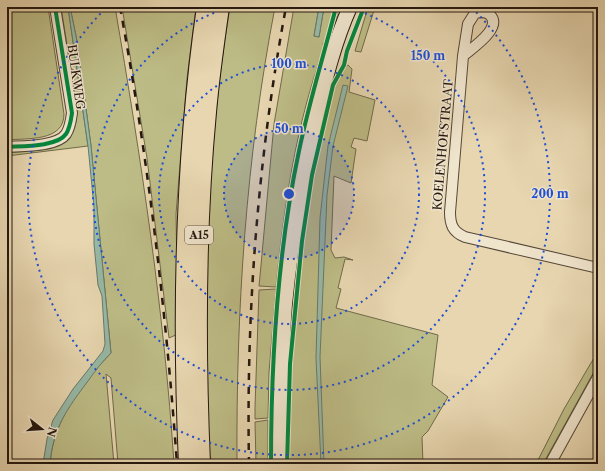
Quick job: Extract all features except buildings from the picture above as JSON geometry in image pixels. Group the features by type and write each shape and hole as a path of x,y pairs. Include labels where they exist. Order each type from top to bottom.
{"highway":[{"name":"A15","path":"188,464 184,357 186,220 194,100 206,7"},
{"name":"A15","path":"201,464 198,369 200,226 207,112 220,7"}],"main road":[{"path":"342,25 344,7"},
{"path":"279,464 281,365 286,304 300,194 324,81 342,25 350,7"}],"street":[{"name":"BULKWEG","path":"7,147 54,143 66,134 70,126 72,113 55,7"},
{"name":"KOELENHOFSTRAAT","path":"463,56 450,212 453,228 457,233 465,237 598,268"},
{"path":"550,464 598,376"}],"shaded area":[{"path":"7,7 48,7 64,114 62,123 58,130 43,137 7,140"},
{"path":"61,7 68,7 88,146 7,156 7,153 35,151 58,146 67,140 73,131 76,119 76,102"},
{"path":"68,7 70,7 77,41 91,146 111,353 96,370 68,410 62,420 54,440 50,464 43,464 47,439 53,420 73,389 103,351 105,344 102,296 98,285 94,244 94,207 88,146"},
{"path":"70,7 115,7 134,120 158,292 170,406 174,464 118,464 111,378 106,374 114,464 50,464 52,448 57,432 70,404 89,377 111,353 91,146 77,41"},
{"path":"122,7 196,7 187,78 176,214 178,334 169,338 147,158"},
{"path":"230,7 275,7 257,120 245,234 238,349 237,464 210,464 206,350 208,235 215,120"},
{"path":"294,7 319,7 314,36 319,37 324,7 339,7 329,45 323,43 324,48 306,106 292,166 276,287 259,286 274,124"},
{"path":"319,7 324,7 319,37 314,36"},
{"path":"368,7 375,7 361,52 355,51"},
{"path":"348,65 352,69 349,92 375,100 367,141 354,138 351,147 356,149 351,183 334,176 331,250 335,258 344,257 353,260 345,259 338,288 341,289 336,308 438,335 432,385 448,397 428,431 422,437 423,464 289,464 295,327 301,261 309,200 320,140 332,90 338,75"},
{"path":"343,85 348,86 333,146 327,195 320,357 324,464 321,464 316,358 320,218 328,146"},
{"path":"276,289 269,372 268,418 255,419 259,290"},
{"path":"598,351 598,364 596,368 543,464 536,464 564,409"},
{"path":"268,420 268,464 256,464 255,422"}],"railway":[{"path":"120,7 139,121 155,235 162,292 177,464"},
{"path":"249,464 250,349 256,234 268,120 286,7"}],"cycle path":[{"path":"7,147 47,144 61,138 66,134 69,127 72,113 55,7"},
{"path":"271,464 274,346 280,268 285,229 291,190 303,133 336,7"},
{"path":"287,464 290,364 302,241 312,175 333,85 344,65 347,51 364,7"}]}
